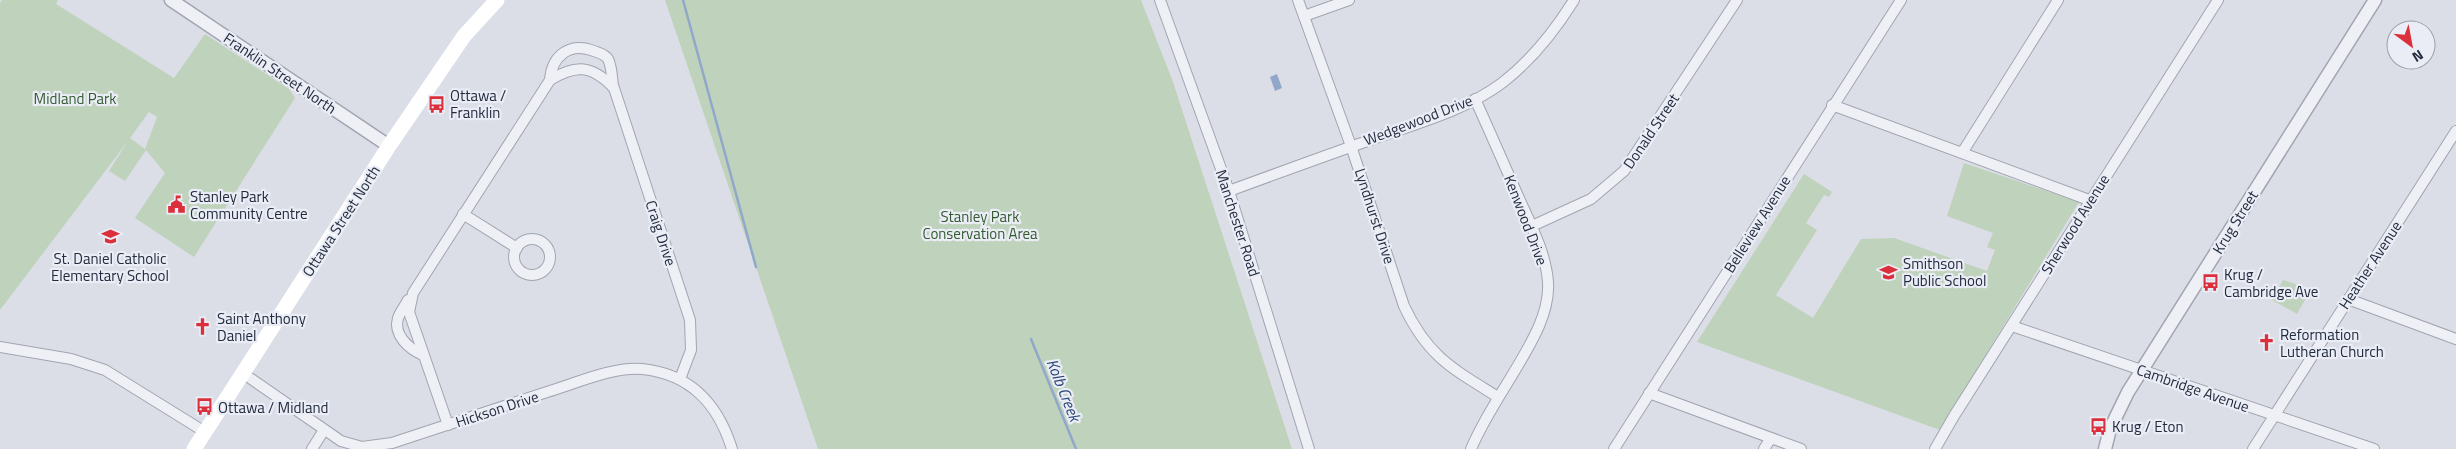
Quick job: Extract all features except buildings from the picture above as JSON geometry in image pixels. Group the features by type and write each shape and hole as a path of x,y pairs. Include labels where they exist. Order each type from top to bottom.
{"main road":[{"name":"Ottawa Street North","path":"194,449 389,146 464,36 496,0"}],"street":[{"name":"Franklin Street North","path":"171,0 389,146"},
{"name":"Manchester Road","path":"1160,0 1229,190 1309,449"},
{"name":"Lyndhurst Drive","path":"1298,0 1352,146 1404,306 1414,328 1425,344 1450,367 1498,397"},
{"path":"1304,16 1350,0"},
{"name":"Wedgewood Drive","path":"1229,190 1425,120 1475,99 1501,84 1530,59 1556,29 1574,0"},
{"name":"Donald Street","path":"1532,226 1591,199 1624,171 1737,0"},
{"name":"Belleview Avenue","path":"1614,449 1900,0"},
{"path":"1962,153 2058,0"},
{"name":"Sherwood Avenue","path":"1935,449 2089,200 2218,0"},
{"name":"Krug Street","path":"2105,449 2110,430 2141,371 2375,0"},
{"name":"Craig Drive","path":"423,355 406,345 397,328 398,318 550,80 551,67 558,56 567,50 580,47 603,54 608,59 614,88 690,320 691,350 680,379"},
{"path":"550,80 565,71 578,68 598,73 614,88"},
{"name":"Kenwood Drive","path":"1471,449 1498,397 1527,350 1539,326 1547,297 1545,264 1532,226 1475,99"},
{"path":"1832,105 2089,200"},
{"name":"Heather Avenue","path":"2253,449 2456,131"},
{"path":"463,214 517,248"},
{"name":"Craig Drive","path":"413,293 409,312 448,425"},
{"path":"2348,299 2456,339"},
{"name":"Cambridge Avenue","path":"2012,326 2374,449"},
{"path":"0,347 71,358 105,370 205,432"},
{"name":"Hickson Drive","path":"244,374 341,442 362,447 392,443 622,370 642,369 680,379 701,393 717,414 732,449"},
{"path":"1650,393 1801,449"},
{"path":"312,449 324,430"},
{"path":"1764,449 1771,438"}],"green space":[{"name":"Midland Park","path":"2,0 58,0 56,4 174,78 205,34 289,89 295,98 194,257 135,218 165,173 146,150 125,181 109,171 128,141 0,310 0,3","holes":["149,112 157,117 145,149 130,138"]},
{"name":"Stanley Park Conservation Area","path":"665,0 1141,0 1173,82 1292,449 818,449"},
{"name":"Smithson Public School","path":"1964,163 2079,202 1940,430 1697,342 1804,174 1832,192 1829,197 1824,195 1806,223 1817,230 1776,295 1813,318 1861,239 1894,238 1987,271 1995,250 1987,247 1993,233 1947,216"},
{"path":"2283,280 2311,289 2297,314 2272,300"}],"water":[{"path":"1277,74 1282,88 1275,91 1270,77"}],"waterway":[{"path":"683,0 756,267"},
{"name":"Kolb Creek","path":"1031,339 1076,449"}],"place":[{"name":"Ottawa / Franklin","path":"436,104"},
{"name":"Stanley Park Community Centre","path":"176,205"},
{"name":"St. Daniel Catholic Elementary School","path":"110,237"},
{"name":"Smithson Public School","path":"1889,272"},
{"name":"Krug / Cambridge Ave","path":"2210,283"},
{"name":"Saint Anthony Daniel","path":"203,327"},
{"name":"Reformation Lutheran Church","path":"2266,343"},
{"name":"Ottawa / Midland","path":"204,407"},
{"name":"Krug / Eton","path":"2098,426"}]}
